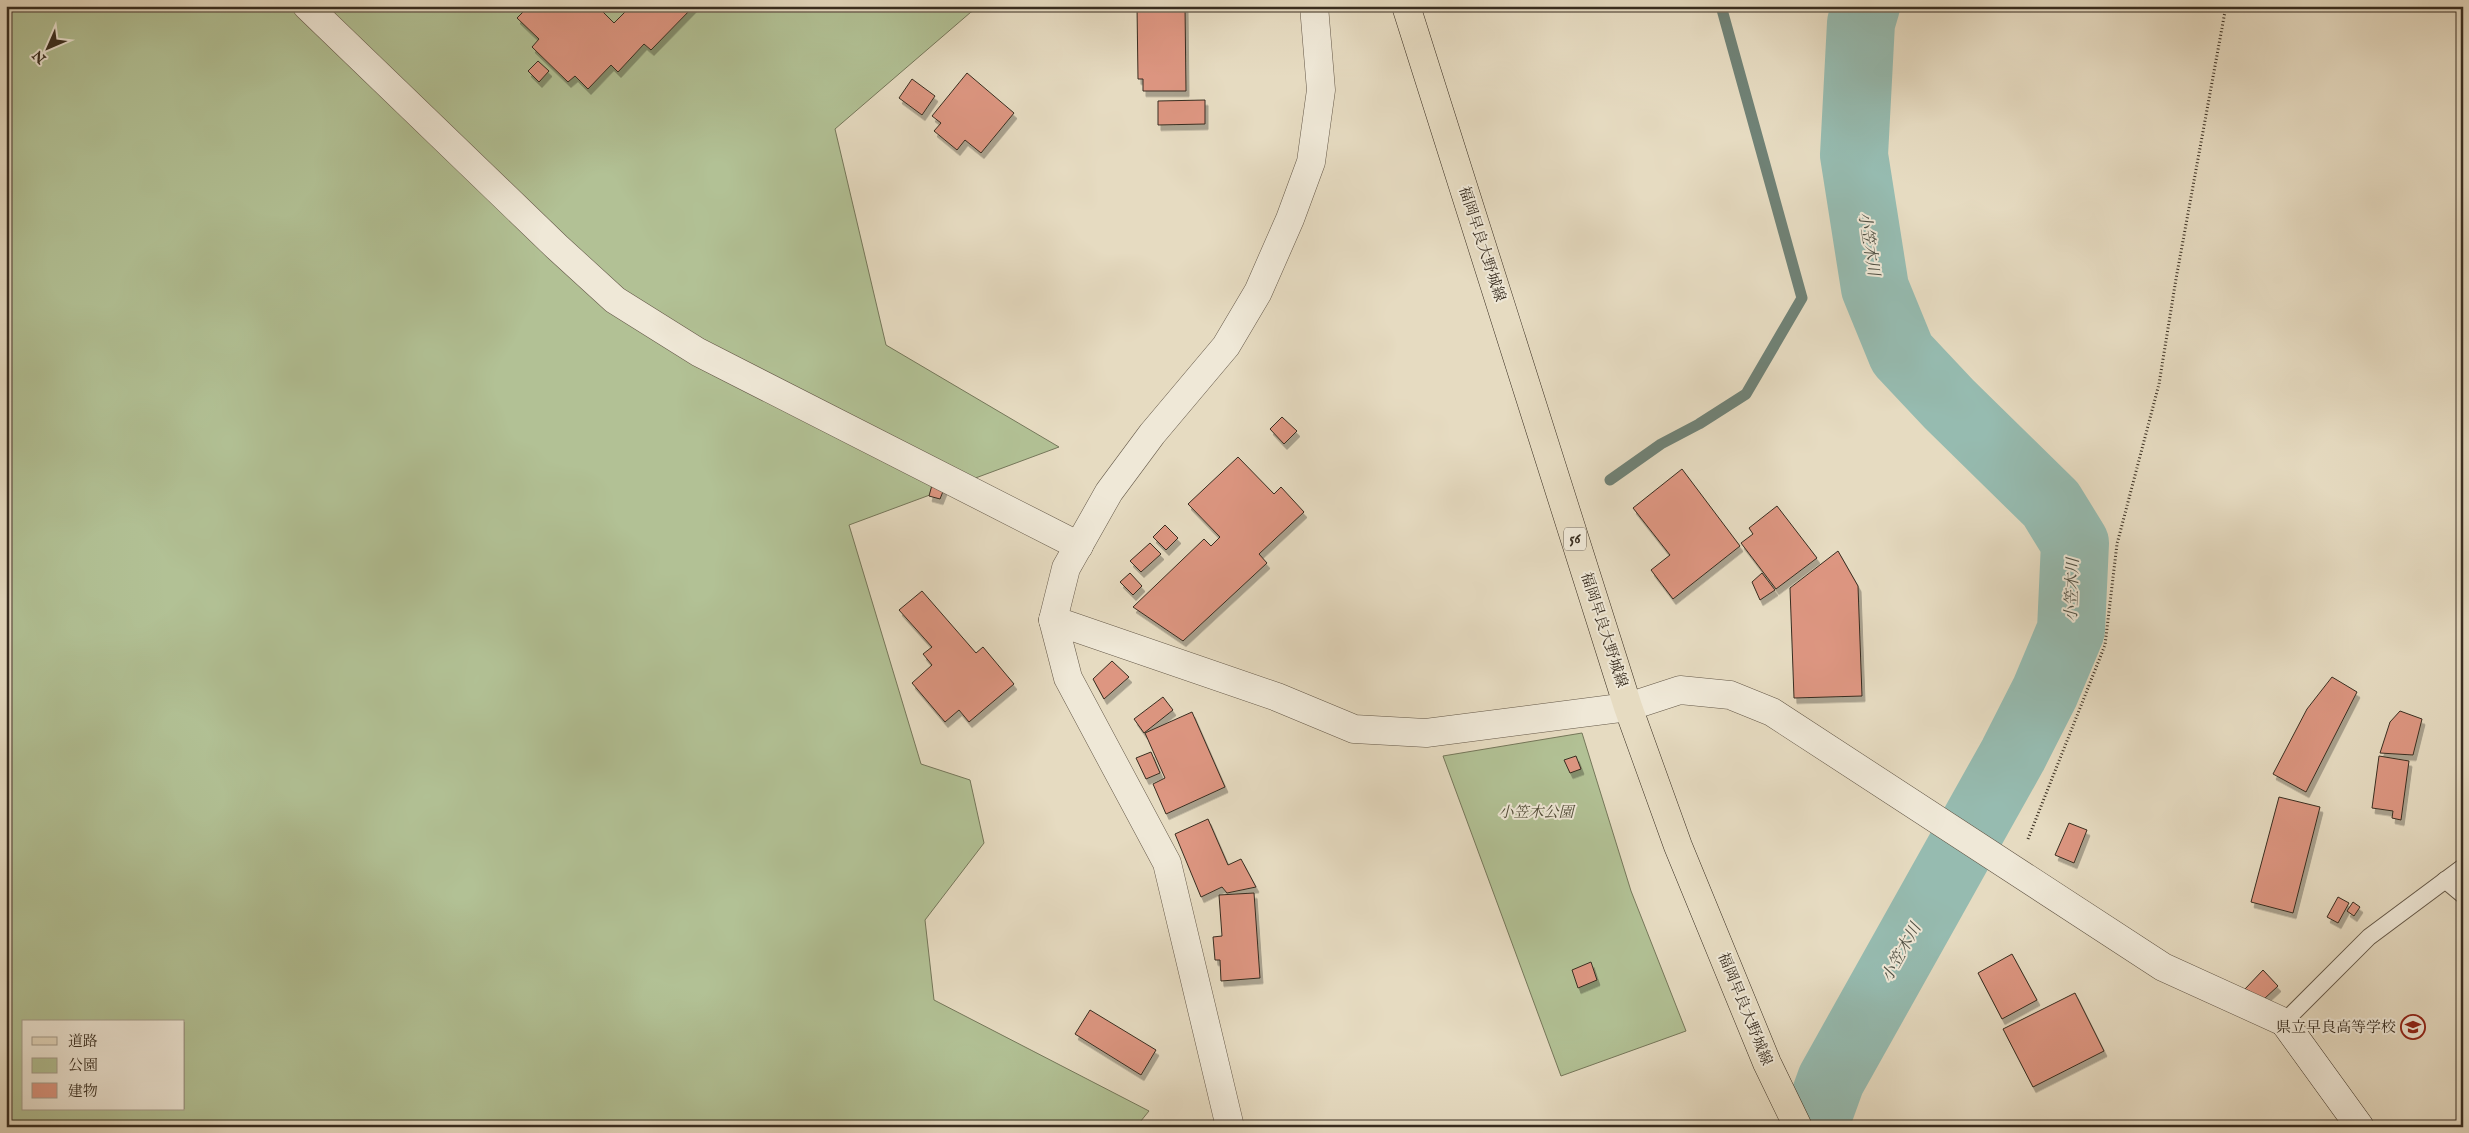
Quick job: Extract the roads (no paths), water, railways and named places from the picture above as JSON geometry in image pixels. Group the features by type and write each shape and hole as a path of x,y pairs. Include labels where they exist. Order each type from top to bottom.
{"main road":[{"name":"福岡早良大野城線","path":"1406,6 1628,707 1678,846 1767,1063 1798,1127"}],"street":[{"path":"306,6 557,247 616,300 698,352 1079,546"},
{"path":"1230,1127 1167,863 1068,678 1053,620 1066,568 1114,484 1152,434 1226,346 1258,292 1290,219 1311,162 1320,90 1314,6"},
{"path":"1053,620 1278,698 1354,729 1426,733 1628,707 1680,690 1730,695 1772,712 2164,967 2284,1022 2360,1127"}],"lane":[{"path":"2284,1022 2369,937 2463,867"},
{"path":"2445,880 2463,895"}],"waterway":[{"path":"1610,480 1661,444 1699,424 1746,394 1802,298 1721,6"},
{"name":"小笠木川","path":"1814,1127 1831,1080 2013,755 2045,692 2071,630 2075,543 2051,504 1949,404 1902,354 1875,288 1854,155 1861,23 1866,6"}],"place":[{"name":"県立早良高等学校","path":"2413,1027"}],"park label":[{"name":"小笠木公園","path":"1536,812"}]}
